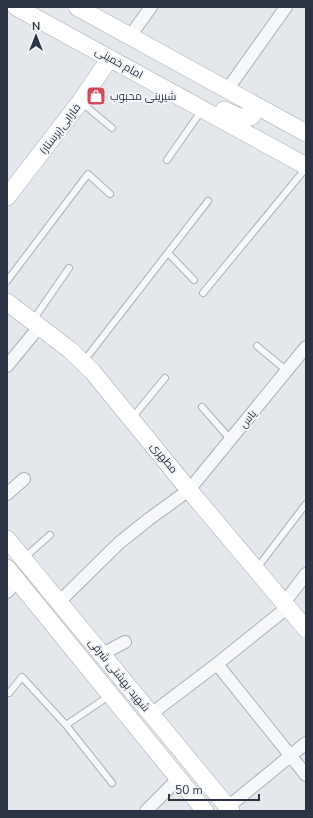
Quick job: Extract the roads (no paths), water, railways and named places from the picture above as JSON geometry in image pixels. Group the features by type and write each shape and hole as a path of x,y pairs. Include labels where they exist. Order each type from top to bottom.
{"street":[{"name":"امام خمینی","path":"16,7 306,167"},
{"path":"77,7 306,134"},
{"path":"130,36 151,7"},
{"path":"227,90 286,7"},
{"name":"(پرستار)فارابی","path":"8,195 80,102 110,58"},
{"path":"168,90 194,95 244,119 252,116 250,103"},
{"name":"مطهری","path":"7,302 70,350 92,370 189,490 306,629"},
{"path":"7,366 35,324"},
{"name":"یاس","path":"59,602 119,543 189,490 287,371 304,353"},
{"path":"7,494 24,479"},
{"name":"شهید بهشتی شرقی","path":"7,539 229,809"},
{"path":"151,714 217,664 286,605 306,574"},
{"name":"شهید بهشتی شرقی","path":"10,580 110,695 204,811"},
{"path":"102,654 125,642"},
{"path":"217,664 306,775"},
{"path":"229,809 306,743"},
{"path":"146,811 178,779"}],"lane":[{"path":"80,102 112,128"},
{"path":"167,160 203,109"},
{"path":"203,293 306,167"},
{"path":"7,281 88,174 110,194"},
{"path":"83,362 208,201"},
{"path":"168,252 194,280"},
{"path":"35,324 69,268"},
{"path":"257,346 287,371"},
{"path":"132,419 165,378"},
{"path":"202,407 231,440"},
{"path":"256,569 306,504"},
{"path":"23,559 50,535"},
{"path":"7,692 9,693 22,677 66,725 112,783"},
{"path":"66,725 110,695"}],"place":[{"name":"شیرینی محبوب","path":"96,96"}]}
